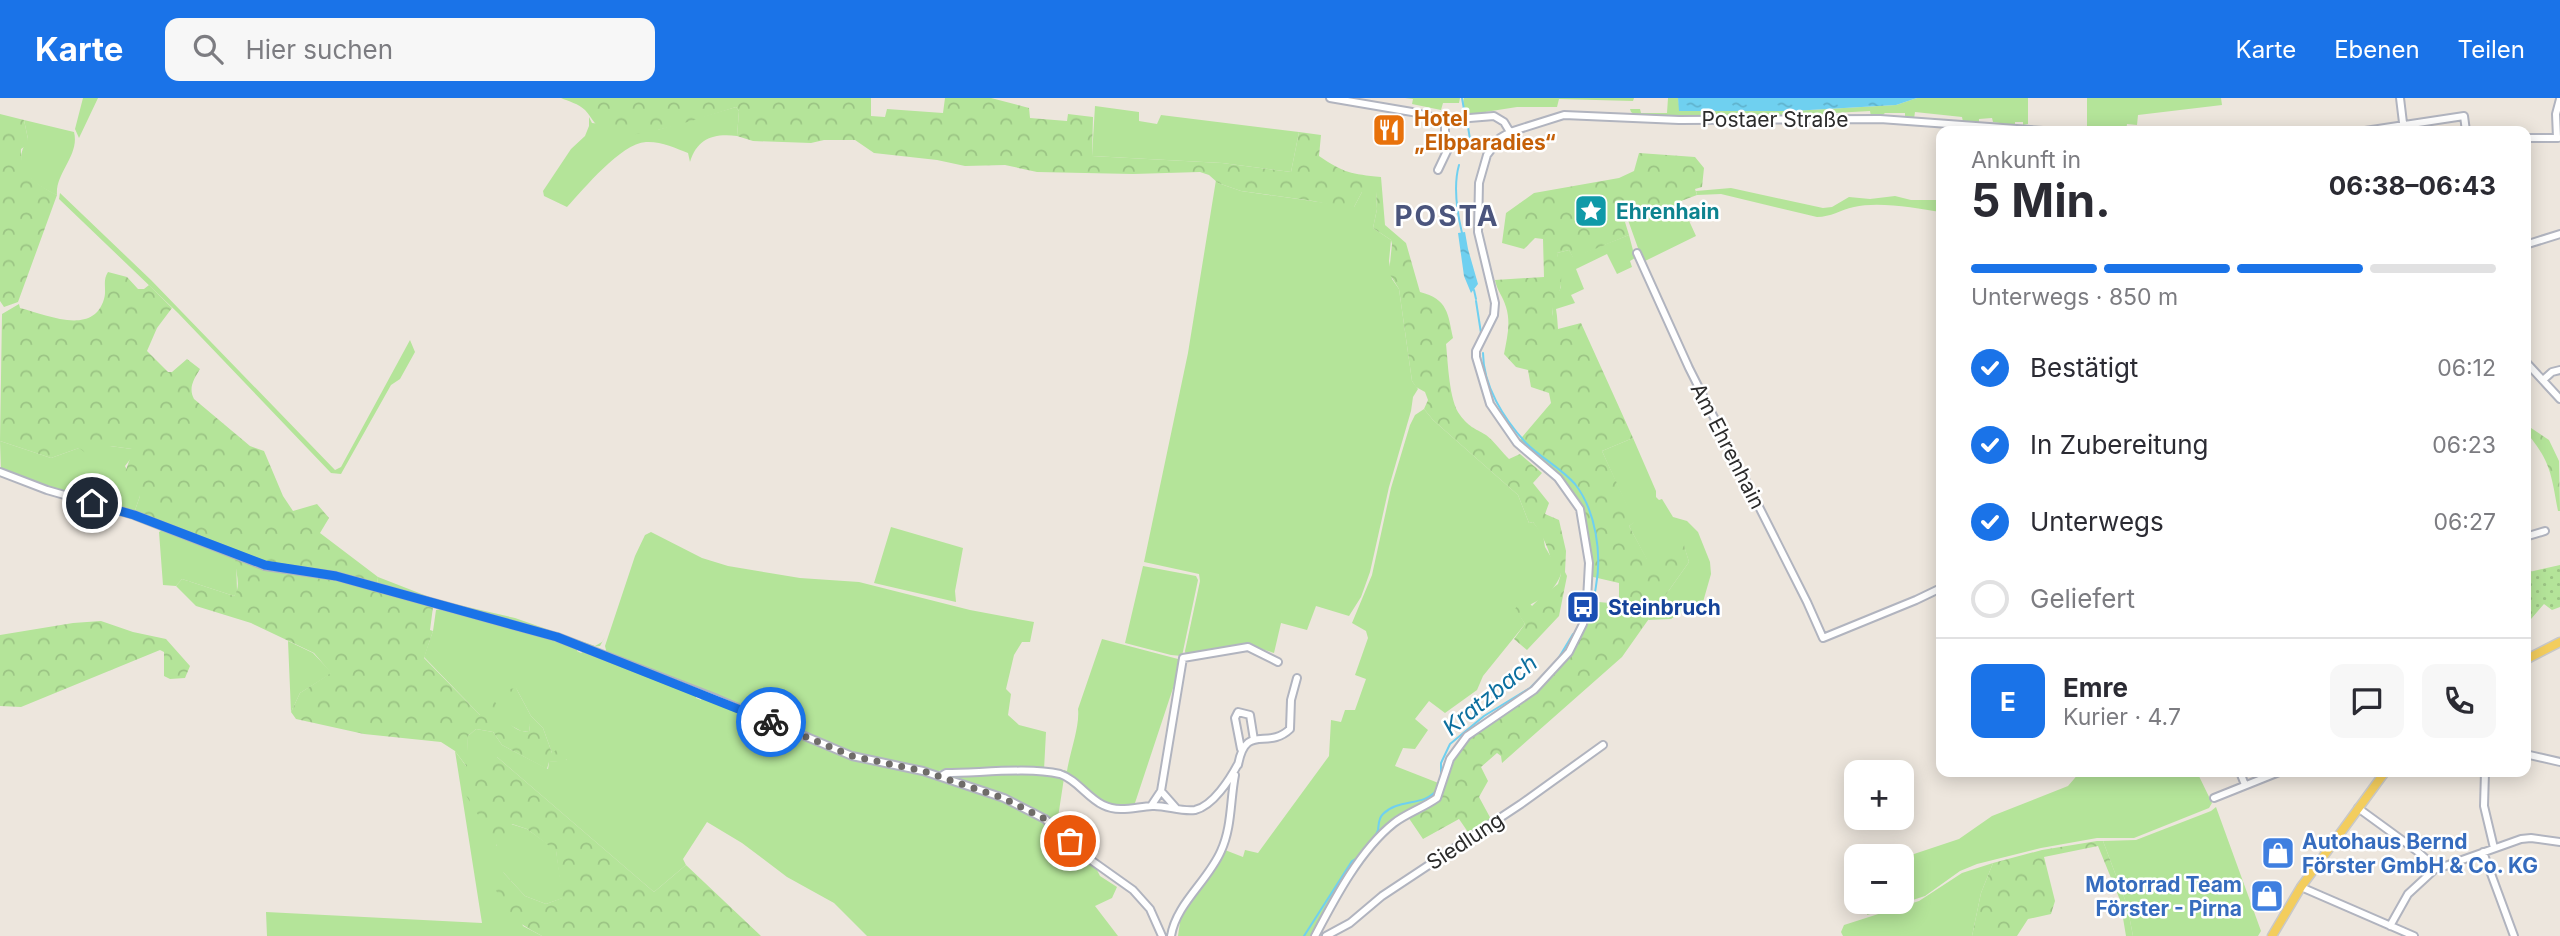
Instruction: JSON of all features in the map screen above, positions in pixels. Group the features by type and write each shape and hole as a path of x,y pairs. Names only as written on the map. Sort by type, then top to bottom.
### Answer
{"main road":[{"path":"2531,657 2560,642"},
{"path":"2272,936 2301,887 2381,777"}],"street":[{"path":"1330,98 1444,120 1494,116 1504,122 1510,132"},
{"path":"2399,98 2404,126"},
{"path":"2531,138 2558,138 2556,108 2560,99"},
{"name":"Postaer Straße","path":"1322,922 1341,888 1385,831 1404,816 1437,798 1451,759 1467,736 1534,690 1569,653 1583,624 1589,569 1580,509 1558,478 1517,443 1490,404 1476,351 1495,309 1494,291 1477,223 1479,183 1487,155 1500,138 1510,132 1564,115 1702,120 1880,119 1975,126"},
{"path":"2414,126 2464,116 2465,126"},
{"path":"1438,170 1448,146 1444,120"},
{"path":"2531,243 2560,234"},
{"name":"Am Ehrenhain","path":"1637,253 1689,368 1823,638 1936,590"},
{"path":"2531,367 2560,399"},
{"path":"2543,380 2552,372 2560,370"},
{"path":"0,472 47,490 134,515 265,565 336,576 557,637 718,699 852,756 941,776 1003,798 1045,819 1088,858 1133,890 1150,909 1161,932 1173,923 1210,872 1228,835 1241,749 1235,718 1238,712 1250,715 1254,740"},
{"path":"2531,535 2544,531"},
{"path":"1151,806 1161,791 1183,658 1248,647 1278,662"},
{"path":"1241,749 1254,740 1278,737 1290,729 1291,701 1297,678"},
{"name":"Siedlung","path":"1326,936 1350,923 1384,895 1521,804 1603,745"},
{"path":"2531,755 2560,762"},
{"path":"941,776 946,773 1044,772 1063,775 1098,803 1109,807 1133,809 1151,806 1192,810 1200,808 1226,786 1238,764"},
{"path":"2242,777 2245,785"},
{"path":"2214,798 2266,777"},
{"path":"2485,777 2484,806 2494,848"},
{"path":"1161,791 1176,808"},
{"path":"2358,808 2436,868"},
{"path":"2390,926 2408,894 2436,868 2526,838 2560,842"},
{"path":"2483,852 2514,936"},
{"path":"2301,887 2414,936"},
{"path":"1315,936 1322,922 1333,932"},
{"path":"1171,936 1173,923"}],"green space":[{"path":"83,98 98,98 79,138 75,129"},
{"path":"561,98 871,98 871,116 885,117 887,109 943,113 945,98 991,98 1029,108 1030,118 1067,121 1068,114 1093,117 1092,156 1222,163 1291,172 1299,132 1321,135 1319,156 1348,172 1381,177 1385,225 1406,243 1420,292 1441,303 1448,315 1453,338 1446,344 1456,409 1469,425 1489,437 1509,459 1520,454 1542,473 1533,483 1549,503 1545,514 1559,520 1566,551 1567,576 1559,616 1527,650 1514,639 1525,624 1515,609 1520,601 1526,599 1532,606 1543,595 1536,589 1539,586 1550,590 1558,584 1561,574 1552,568 1546,544 1533,522 1529,523 1518,495 1424,409 1428,400 1425,392 1412,381 1399,289 1389,273 1391,240 1373,228 1377,209 1376,192 1362,192 1354,207 1347,208 1241,191 1218,183 1209,175 1200,172 1037,172 1005,165 965,166 874,153 855,140 824,140 811,143 753,141 737,136 739,111 736,107 671,127 619,135 604,131 583,108"},
{"path":"1405,98 1460,98 1459,103 1443,103 1441,110 1412,104 1413,99"},
{"path":"1464,98 1634,98 1633,101 1559,99 1557,107 1517,107 1466,115"},
{"path":"1668,98 1678,98 1680,111 1792,111 1896,105 1917,98 2028,98 2028,124 1993,122 1992,118 1979,119 1979,123 1963,122 1962,117 1915,112 1914,119 1905,118 1905,113 1885,113 1880,117 1871,117 1870,111 1834,113 1830,116 1696,118 1634,114 1630,109 1640,109 1641,113 1667,113"},
{"path":"2087,98 2221,98 2222,105 2138,115 2137,125 2087,126"},
{"path":"1095,106 1139,112 1139,121 1157,124 1161,115 1299,132 1291,172 1222,163 1092,156"},
{"path":"736,107 739,111 737,136 707,139 697,148 690,162 688,153 662,144 646,142 625,150 614,158 567,207 544,196 543,191 571,149 585,136 589,117 592,123 657,130"},
{"path":"0,114 24,120 28,139 27,145 21,149 23,165 31,178 57,195 18,302 4,307 0,301"},
{"path":"24,120 74,132 74,148 57,187 57,195 32,180 22,166 23,149 28,139"},
{"path":"1639,153 1695,157 1704,168 1702,187 1695,189 1697,195 1625,222 1629,235 1573,258 1569,250 1557,253 1561,283 1553,307 1553,316 1557,316 1558,329 1581,323 1633,438 1602,451 1635,522 1629,526 1647,559 1684,545 1689,562 1622,657 1502,763 1501,756 1497,753 1481,767 1488,781 1479,797 1492,821 1470,835 1459,819 1423,839 1408,817 1439,799 1452,761 1469,737 1544,683 1559,668 1570,653 1589,601 1619,604 1619,583 1589,576 1583,518 1566,487 1517,443 1551,403 1549,393 1531,387 1528,370 1516,367 1504,354 1508,319 1505,303 1495,280 1544,277 1543,239 1535,238 1524,249 1502,243 1506,213 1534,193 1619,178 1634,171"},
{"path":"1216,180 1241,191 1354,207 1362,192 1376,192 1377,209 1373,228 1391,240 1389,261 1392,279 1399,289 1412,381 1418,389 1413,397 1389,487 1370,572 1361,597 1349,616 1316,606 1307,630 1281,623 1274,653 1255,647 1186,656 1199,574 1144,562 1188,353"},
{"path":"1731,188 1823,208 1832,207 1849,197 1870,199 1895,196 1911,200 1936,200 1936,211 1864,205 1817,217 1721,194 1697,195 1696,191"},
{"path":"60,193 151,280 335,470 341,467 410,340 415,352 400,379 391,385 341,474 331,473 178,313 59,199"},
{"path":"1680,201 1696,236 1643,262 1628,220"},
{"path":"1629,235 1635,258 1630,261 1632,267 1617,274 1607,254 1576,269 1584,289 1571,295 1575,303 1556,309 1557,316 1553,316 1552,306 1561,287 1557,253 1569,250 1573,257"},
{"path":"108,272 127,277 138,289 149,285 172,308 157,328 147,351 168,372 172,372 187,359 200,369 192,387 194,399 250,446 264,451 283,496 293,511 317,504 329,518 320,533 378,577 377,586 268,565 134,513 140,496 120,490 132,449 110,446 95,460 79,448 51,458 0,441 2,314 19,304 20,308 55,318 79,320 90,317 98,311 104,299"},
{"path":"1424,409 1518,495 1529,523 1533,522 1543,535 1545,547 1561,574 1558,581 1543,597 1516,609 1525,624 1483,676 1477,690 1445,713 1429,701 1415,719 1428,730 1415,749 1403,748 1395,766 1441,784 1435,797 1394,821 1333,897 1312,936 1178,936 1178,919 1225,850 1243,857 1245,850 1258,853 1329,756 1331,720 1341,722 1345,710 1355,710 1366,679 1355,675 1368,638 1366,631 1352,623 1372,575 1391,488 1410,425 1415,415"},
{"path":"2531,428 2549,440 2559,461 2560,511 2549,468 2531,439"},
{"path":"1633,438 1656,491 1656,497 1662,499 1673,517 1687,521 1698,532 1710,562 1711,574 1703,602 1690,606 1671,619 1648,620 1689,562 1684,546 1647,560 1629,526 1634,522 1602,451"},
{"path":"0,441 51,458 79,448 110,446 132,449 132,457 125,466 140,496 134,513 63,493 1,470"},
{"path":"891,527 963,548 955,591 956,602 874,583"},
{"path":"164,529 236,556 237,592 234,596 182,579 176,586 163,585 159,532"},
{"path":"651,532 702,558 728,566 800,578 859,582 970,610 1034,622 1030,642 1022,642 1014,655 1006,689 1011,694 1008,715 1019,725 1046,732 1044,770 965,771 952,768 934,772 853,754 607,654 605,646 635,556 645,535"},
{"path":"236,556 267,569 336,578 433,607 430,630 433,631 424,658 480,715 494,700 516,729 529,732 530,725 521,718 503,690 516,688 531,716 543,728 552,753 559,748 567,761 549,762 547,769 502,745 493,732 476,729 468,736 467,767 455,751 441,742 364,734 296,719 291,712 300,693 331,673 314,653 251,623 196,606 176,586 182,579 234,596 238,587"},
{"path":"2560,565 2560,607 2552,610 2544,604 2531,619 2531,572"},
{"path":"1143,566 1196,576 1198,580 1182,656 1125,643"},
{"path":"378,577 437,600 515,618 595,646 605,637 600,646 591,647 559,634 421,599 416,594 377,586"},
{"path":"442,609 508,624 577,647 577,651 581,653 585,650 696,694 696,698 701,700 703,696 865,763 922,774 1001,799 1044,822 1096,868 1100,876 1117,887 1112,898 1095,906 1118,936 867,936 834,903 787,877 742,843 707,822 683,859 686,865 654,892 497,757 496,846 511,824 527,829 556,850 563,898 546,904 525,896 503,872 523,926 542,936 267,936 266,912 482,923 455,751 466,766 468,736 476,729 493,732 502,745 548,769 549,762 567,760 552,753 543,728 531,716 516,688 530,725 529,732 481,716 424,657 433,631 436,610"},
{"path":"101,621 166,639 190,666 185,678 170,679 164,676 164,652 160,650 21,707 0,706 0,635"},
{"path":"1102,639 1178,659 1181,664 1133,809 1109,807 1063,775 1064,770 1067,771 1078,723 1078,709"},
{"path":"288,641 313,653 332,673 300,693 291,712"},
{"path":"497,757 654,892 686,865 761,936 542,936 525,926 507,910 494,885 503,872 525,896 546,904 562,898 556,851 527,829 512,824 497,846 461,787"},
{"path":"1044,774 1064,778 1057,824 1019,803 951,778 952,775"},
{"path":"2076,777 2199,777 2212,803 2209,808 2134,838 2097,838 1977,864 1960,871 1925,896 1914,900 1914,854 1959,839 1992,816 2068,786"},
{"path":"2216,807 2261,931 2258,936 2133,936 2127,905 2103,841 2136,840"},
{"path":"2103,841 2127,905 2133,936 2126,936 2120,900 2098,846 2044,857 2055,901 2051,914 2028,919 2017,936 1972,936 1981,893 1993,863 2042,850"},
{"path":"1993,863 1981,893 1972,936 1843,936 1841,932 1844,925 1878,914 1914,914 1914,903 1962,873"}],"water":[{"path":"1678,98 1917,98 1896,105 1792,111 1679,111"},
{"path":"1465,232 1478,284 1471,293 1464,276 1458,233"}],"waterway":[{"name":"Kratzbach","path":"1462,98 1465,115"},
{"name":"Kratzbach","path":"1466,150 1470,139 1467,121"},
{"name":"Kratzbach","path":"1459,165 1456,199 1462,233"},
{"name":"Kratzbach","path":"1474,290 1476,299"},
{"name":"Kratzbach","path":"1476,301 1481,333"},
{"name":"Kratzbach","path":"1483,353 1491,390 1510,423 1526,443 1575,484 1588,507 1596,533 1598,574 1587,617"},
{"name":"Kratzbach","path":"1558,659 1573,634"},
{"name":"Kratzbach","path":"1441,778 1441,763 1450,744 1484,716 1530,688 1555,663"},
{"name":"Kratzbach","path":"1362,853 1377,833 1383,814 1396,806 1425,799 1437,790"},
{"name":"Kratzbach","path":"1304,936 1352,861 1359,857"}],"way so far":[{"path":"771,722 867,761 923,771 1003,798 1045,819 1070,841"}],"place":[{"name":"Hotel „Elbparadies“","path":"1389,130"},
{"name":"Ehrenhain","path":"1591,211"},
{"name":"Steinbruch","path":"1583,607"},
{"name":"Autohaus Bernd Förster GmbH & Co. KG","path":"2278,853"},
{"name":"Motorrad Team Förster - Pirna","path":"2267,896"}],"district":[{"name":"POSTA","path":"1447,216"}],"route":[{"path":"92,503 134,515 265,565 336,576 557,637 771,722"}]}
